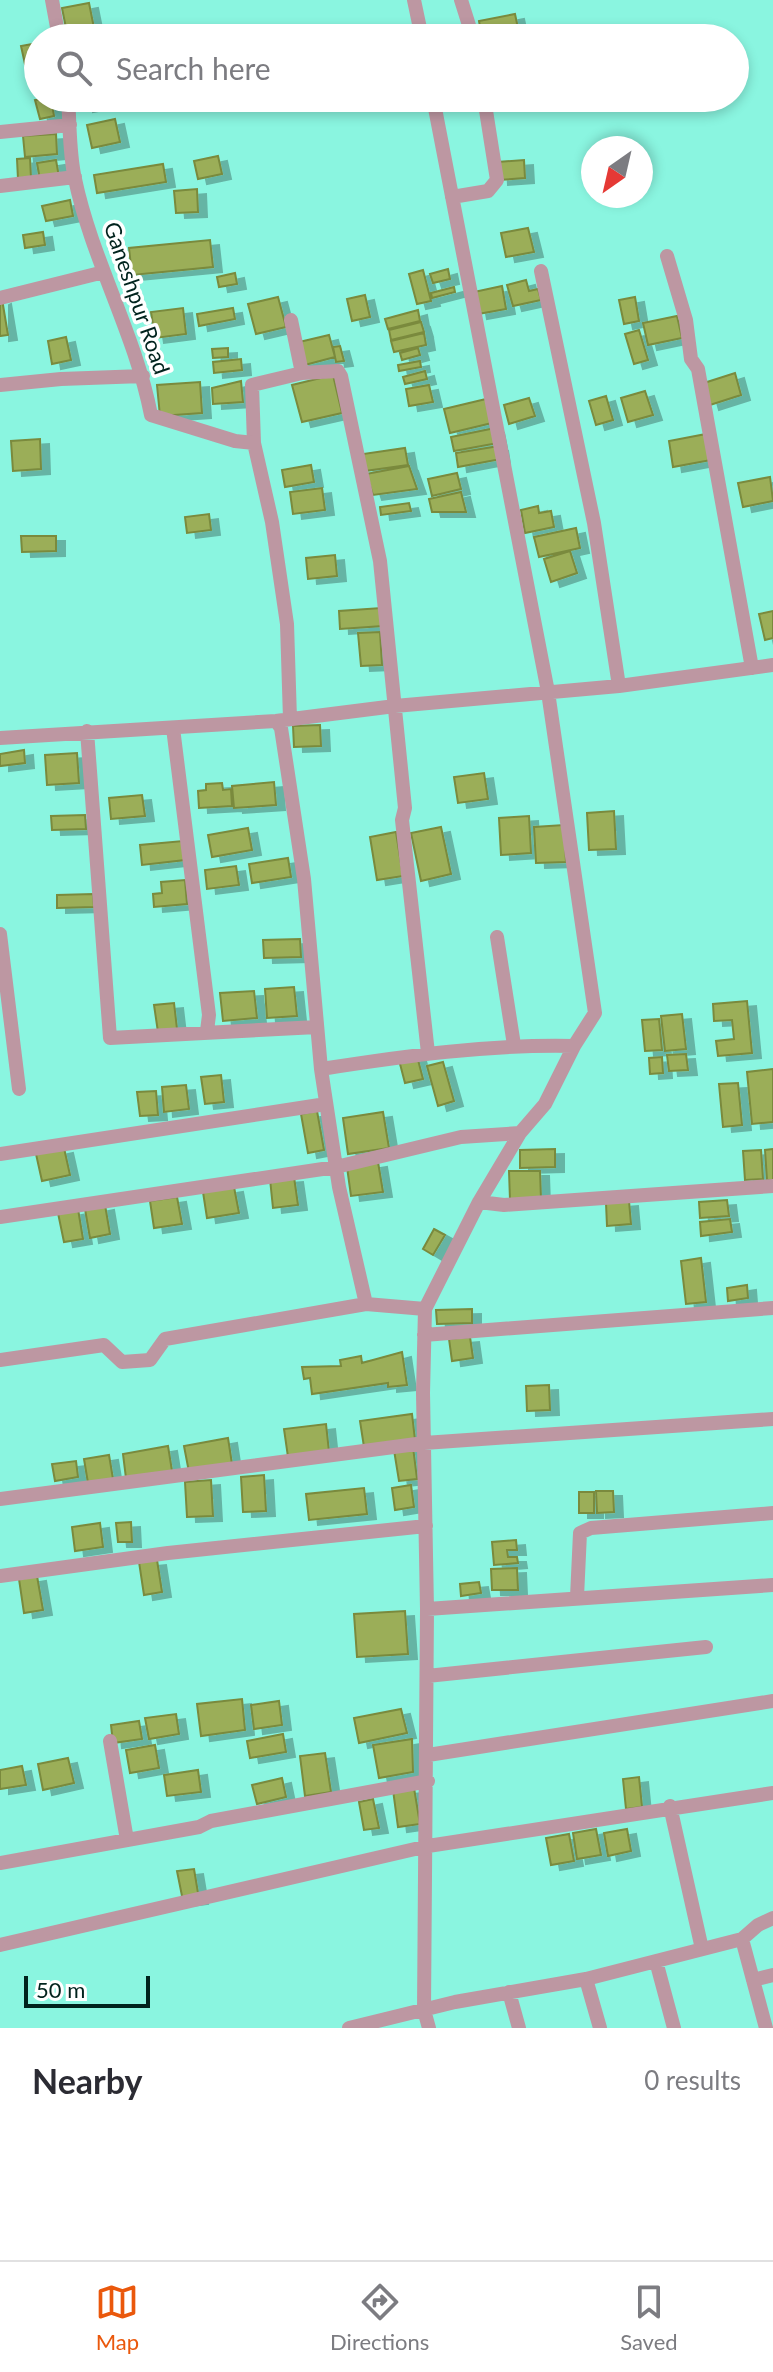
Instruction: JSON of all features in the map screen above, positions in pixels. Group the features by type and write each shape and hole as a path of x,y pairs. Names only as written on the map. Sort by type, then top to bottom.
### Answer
{"street":[{"path":"52,0 56,24"},
{"path":"414,0 419,24"},
{"path":"461,0 469,24"},
{"name":"Ganeshpur Road","path":"69,112 75,177 104,272 143,376 151,415 235,441 254,443"},
{"path":"429,2028 424,2010 428,1846 425,1309 479,1202 520,1133 545,1104 574,1046 595,1013 548,692 436,112"},
{"path":"452,197 488,191 497,180 486,112"},
{"path":"0,132 70,125"},
{"path":"0,186 75,177"},
{"path":"667,256 686,320 691,359 698,369 752,668"},
{"path":"541,271 594,523 619,686"},
{"path":"0,298 104,272"},
{"path":"291,320 292,340 302,373"},
{"path":"366,1304 336,1167 321,1069 304,879 281,728 287,624 272,522 254,443 252,385 302,373 338,371 341,376 380,561 405,808 402,820 428,1053"},
{"path":"0,385 143,376"},
{"path":"0,738 283,720 395,706 619,686 773,665"},
{"path":"173,728 209,1015 207,1031"},
{"path":"87,731 110,1038 317,1027"},
{"path":"0,934 19,1089"},
{"path":"497,937 514,1045"},
{"path":"321,1069 428,1053 514,1045 574,1046"},
{"path":"0,1154 326,1104"},
{"path":"0,1217 336,1167 461,1137 520,1133"},
{"path":"479,1202 504,1205 773,1186"},
{"path":"0,1360 104,1345 122,1362 150,1360 165,1339 366,1304 425,1309"},
{"path":"424,1335 773,1308"},
{"path":"0,1499 424,1443 773,1419"},
{"path":"577,1597 580,1533 591,1528 773,1513"},
{"path":"0,1576 168,1553 426,1526"},
{"path":"427,1609 773,1585"},
{"path":"427,1676 706,1647"},
{"path":"428,1755 773,1701"},
{"path":"110,1741 127,1840"},
{"path":"0,1863 199,1827 211,1821 307,1801 428,1781"},
{"path":"0,1945 428,1846 670,1806 773,1793"},
{"path":"670,1806 702,1949"},
{"path":"357,2027 509,1992 586,1979 742,1939 758,1925 773,1918"},
{"path":"742,1939 766,2028"},
{"path":"656,1961 674,2028"},
{"path":"753,1980 773,1975"},
{"path":"586,1979 600,2028"},
{"path":"509,1992 519,2028"}],"building":[{"path":"89,3 93,24 65,24 62,8"},
{"path":"515,14 517,24 480,24 479,21"},
{"path":"38,112 53,112 54,116 40,119"},
{"path":"115,119 120,142 92,148 87,125"},
{"path":"56,134 57,154 25,157 23,136"},
{"path":"218,156 222,174 198,179 194,161"},
{"path":"30,158 31,178 18,179 17,159"},
{"path":"56,160 59,177 40,180 37,163"},
{"path":"524,160 525,178 499,180 498,162"},
{"path":"163,164 166,182 97,193 94,175"},
{"path":"197,189 198,212 176,213 174,191"},
{"path":"70,200 73,216 46,221 42,206"},
{"path":"528,228 534,252 506,257 501,233"},
{"path":"43,232 45,245 25,248 23,235"},
{"path":"210,240 213,267 132,275 129,248"},
{"path":"448,269 450,279 433,283 430,274"},
{"path":"423,270 431,301 417,304 409,274"},
{"path":"235,273 237,284 219,287 217,277"},
{"path":"526,280 529,291 538,289 541,300 513,306 507,285"},
{"path":"502,286 506,309 478,314 474,292"},
{"path":"454,287 455,292 432,298 431,293"},
{"path":"365,295 370,317 352,321 347,299"},
{"path":"278,297 286,327 256,334 248,304"},
{"path":"635,297 639,321 624,324 619,300"},
{"path":"0,300 8,335 0,336"},
{"path":"183,308 186,334 155,338 151,312"},
{"path":"233,308 235,319 199,326 197,314"},
{"path":"418,310 420,321 388,329 385,319"},
{"path":"677,316 682,338 648,345 643,323"},
{"path":"421,322 424,332 391,340 389,330"},
{"path":"639,330 648,360 634,364 625,334"},
{"path":"424,333 426,345 394,352 391,341"},
{"path":"329,335 335,357 301,366 295,343"},
{"path":"66,337 71,360 52,364 48,341"},
{"path":"340,346 344,361 336,362 333,347"},
{"path":"228,348 228,357 213,358 212,349"},
{"path":"418,348 420,355 402,360 400,353"},
{"path":"241,359 242,370 214,373 213,362"},
{"path":"420,361 421,367 399,371 398,365"},
{"path":"425,371 427,379 405,384 403,377"},
{"path":"735,373 741,395 710,405 704,383"},
{"path":"333,375 342,413 302,422 292,385"},
{"path":"241,381 243,402 213,404 212,388"},
{"path":"200,382 202,413 160,416 157,385"},
{"path":"429,385 433,402 409,406 406,389"},
{"path":"645,391 653,415 628,422 621,398"},
{"path":"606,396 613,420 596,425 589,401"},
{"path":"529,398 535,416 509,424 504,405"},
{"path":"486,399 492,423 450,433 444,409"},
{"path":"495,428 498,443 454,451 451,437"},
{"path":"706,434 711,460 673,467 669,441"},
{"path":"40,439 41,469 13,471 11,441"},
{"path":"499,446 501,459 458,467 456,453"},
{"path":"405,448 408,465 365,471 363,454"},
{"path":"311,465 314,482 285,487 282,470"},
{"path":"409,466 417,489 373,495 366,474"},
{"path":"457,473 461,489 432,496 428,479"},
{"path":"770,477 773,501 743,507 738,483"},
{"path":"322,488 325,510 293,514 290,492"},
{"path":"461,492 466,512 432,512 429,499"},
{"path":"409,503 411,511 381,515 380,507"},
{"path":"538,506 539,513 551,511 554,527 525,533 521,510"},
{"path":"209,514 211,530 187,533 185,517"},
{"path":"576,528 580,548 539,557 534,537"},
{"path":"21,536 56,536 56,551 22,552"},
{"path":"570,551 577,573 551,582 544,559"},
{"path":"335,555 337,576 308,579 306,558"},
{"path":"381,608 383,626 340,629 339,611"},
{"path":"773,611 773,638 765,640 759,614"},
{"path":"380,632 382,665 361,666 358,633"},
{"path":"320,725 321,746 294,747 293,726"},
{"path":"24,750 25,763 0,766 0,754"},
{"path":"77,753 79,783 47,785 45,755"},
{"path":"484,773 488,799 458,803 454,777"},
{"path":"274,782 276,805 234,808 232,786"},
{"path":"222,783 223,790 231,789 232,806 199,808 198,791 206,790 206,784"},
{"path":"142,795 145,816 111,819 109,798"},
{"path":"614,811 616,849 589,850 587,813"},
{"path":"85,815 86,829 52,830 51,816"},
{"path":"529,816 531,853 501,855 499,818"},
{"path":"564,825 566,862 536,863 534,827"},
{"path":"441,827 451,874 421,881 411,833"},
{"path":"248,828 252,850 212,857 208,835"},
{"path":"396,832 403,876 377,880 370,837"},
{"path":"183,841 185,860 142,865 140,845"},
{"path":"288,858 291,877 252,883 249,864"},
{"path":"236,866 239,885 207,889 205,870"},
{"path":"185,880 187,904 154,907 153,894 162,893 161,882"},
{"path":"93,894 94,907 57,908 57,895"},
{"path":"300,939 301,957 264,958 263,940"},
{"path":"294,987 297,1016 267,1018 265,989"},
{"path":"254,991 257,1018 223,1021 220,993"},
{"path":"747,1001 752,1053 718,1056 716,1041 734,1039 732,1020 714,1021 713,1004"},
{"path":"174,1003 177,1029 158,1032 154,1005"},
{"path":"682,1014 686,1049 665,1051 661,1016"},
{"path":"659,1019 662,1050 645,1051 642,1020"},
{"path":"686,1054 688,1070 669,1071 667,1055"},
{"path":"417,1056 423,1079 405,1083 399,1060"},
{"path":"662,1057 663,1073 650,1074 649,1058"},
{"path":"443,1062 454,1101 438,1106 427,1066"},
{"path":"773,1069 773,1122 752,1124 747,1072"},
{"path":"221,1075 224,1102 205,1104 201,1077"},
{"path":"738,1083 742,1125 723,1127 719,1084"},
{"path":"186,1085 189,1109 164,1112 162,1087"},
{"path":"156,1091 158,1115 140,1116 137,1092"},
{"path":"317,1111 324,1150 308,1153 301,1114"},
{"path":"383,1112 389,1148 348,1154 343,1118"},
{"path":"64,1148 70,1175 42,1181 36,1154"},
{"path":"555,1149 555,1167 520,1168 520,1150"},
{"path":"773,1149 773,1180 767,1180 765,1150"},
{"path":"761,1150 763,1179 745,1180 743,1151"},
{"path":"378,1162 383,1192 351,1196 347,1167"},
{"path":"509,1171 540,1171 541,1199 510,1200"},
{"path":"294,1177 298,1205 273,1208 270,1179"},
{"path":"234,1187 239,1213 207,1218 203,1192"},
{"path":"177,1197 182,1224 154,1228 150,1201"},
{"path":"727,1200 729,1216 700,1218 699,1202"},
{"path":"629,1201 631,1224 607,1226 606,1203"},
{"path":"105,1205 110,1234 90,1238 85,1209"},
{"path":"78,1209 83,1239 64,1242 58,1213"},
{"path":"730,1219 732,1232 701,1236 700,1222"},
{"path":"434,1229 445,1235 433,1255 423,1249"},
{"path":"701,1258 706,1302 686,1304 681,1261"},
{"path":"747,1285 748,1298 728,1301 727,1288"},
{"path":"472,1309 472,1323 437,1324 436,1310"},
{"path":"470,1337 473,1358 452,1361 449,1339"},
{"path":"402,1352 407,1385 388,1387 388,1383 312,1394 310,1378 304,1379 302,1367 341,1366 340,1360 361,1356 362,1363"},
{"path":"549,1385 550,1410 527,1411 526,1386"},
{"path":"412,1414 415,1440 364,1447 360,1421"},
{"path":"326,1424 329,1452 288,1457 284,1429"},
{"path":"228,1438 232,1464 189,1472 184,1446"},
{"path":"168,1446 172,1471 126,1478 123,1454"},
{"path":"413,1447 417,1479 399,1481 394,1450"},
{"path":"109,1455 113,1479 88,1483 84,1459"},
{"path":"76,1461 78,1477 55,1481 52,1464"},
{"path":"264,1475 266,1511 243,1512 241,1477"},
{"path":"211,1480 213,1516 187,1517 185,1482"},
{"path":"411,1485 414,1507 395,1510 392,1488"},
{"path":"364,1488 367,1514 309,1520 306,1494"},
{"path":"596,1491 613,1491 614,1512 597,1513"},
{"path":"579,1492 594,1492 594,1513 579,1513"},
{"path":"131,1522 132,1542 118,1542 116,1523"},
{"path":"100,1523 103,1547 75,1551 72,1527"},
{"path":"516,1540 517,1550 507,1550 508,1557 517,1557 518,1563 494,1565 492,1542"},
{"path":"157,1560 162,1592 144,1595 139,1562"},
{"path":"517,1568 518,1590 492,1590 491,1569"},
{"path":"37,1576 43,1610 24,1613 19,1579"},
{"path":"479,1582 481,1593 461,1596 460,1584"},
{"path":"405,1611 408,1654 357,1657 354,1614"},
{"path":"242,1699 245,1730 201,1736 197,1704"},
{"path":"279,1701 282,1725 254,1729 251,1705"},
{"path":"401,1709 407,1733 359,1743 354,1718"},
{"path":"176,1714 179,1734 149,1739 145,1718"},
{"path":"139,1721 142,1739 113,1743 111,1725"},
{"path":"283,1734 286,1752 250,1758 247,1741"},
{"path":"412,1739 413,1772 379,1778 373,1745"},
{"path":"155,1745 159,1768 130,1773 126,1750"},
{"path":"325,1753 331,1792 305,1796 300,1756"},
{"path":"68,1758 74,1783 43,1790 38,1764"},
{"path":"22,1766 26,1785 0,1789 0,1770"},
{"path":"198,1770 201,1792 167,1796 164,1775"},
{"path":"639,1777 642,1807 626,1809 623,1779"},
{"path":"282,1778 286,1797 257,1804 252,1785"},
{"path":"414,1788 420,1824 398,1827 393,1790"},
{"path":"373,1799 379,1828 364,1830 359,1802"},
{"path":"596,1829 601,1855 577,1859 573,1833"},
{"path":"627,1829 631,1851 608,1856 604,1833"},
{"path":"569,1834 574,1861 551,1865 546,1838"},
{"path":"194,1869 199,1899 183,1901 177,1871"}]}
